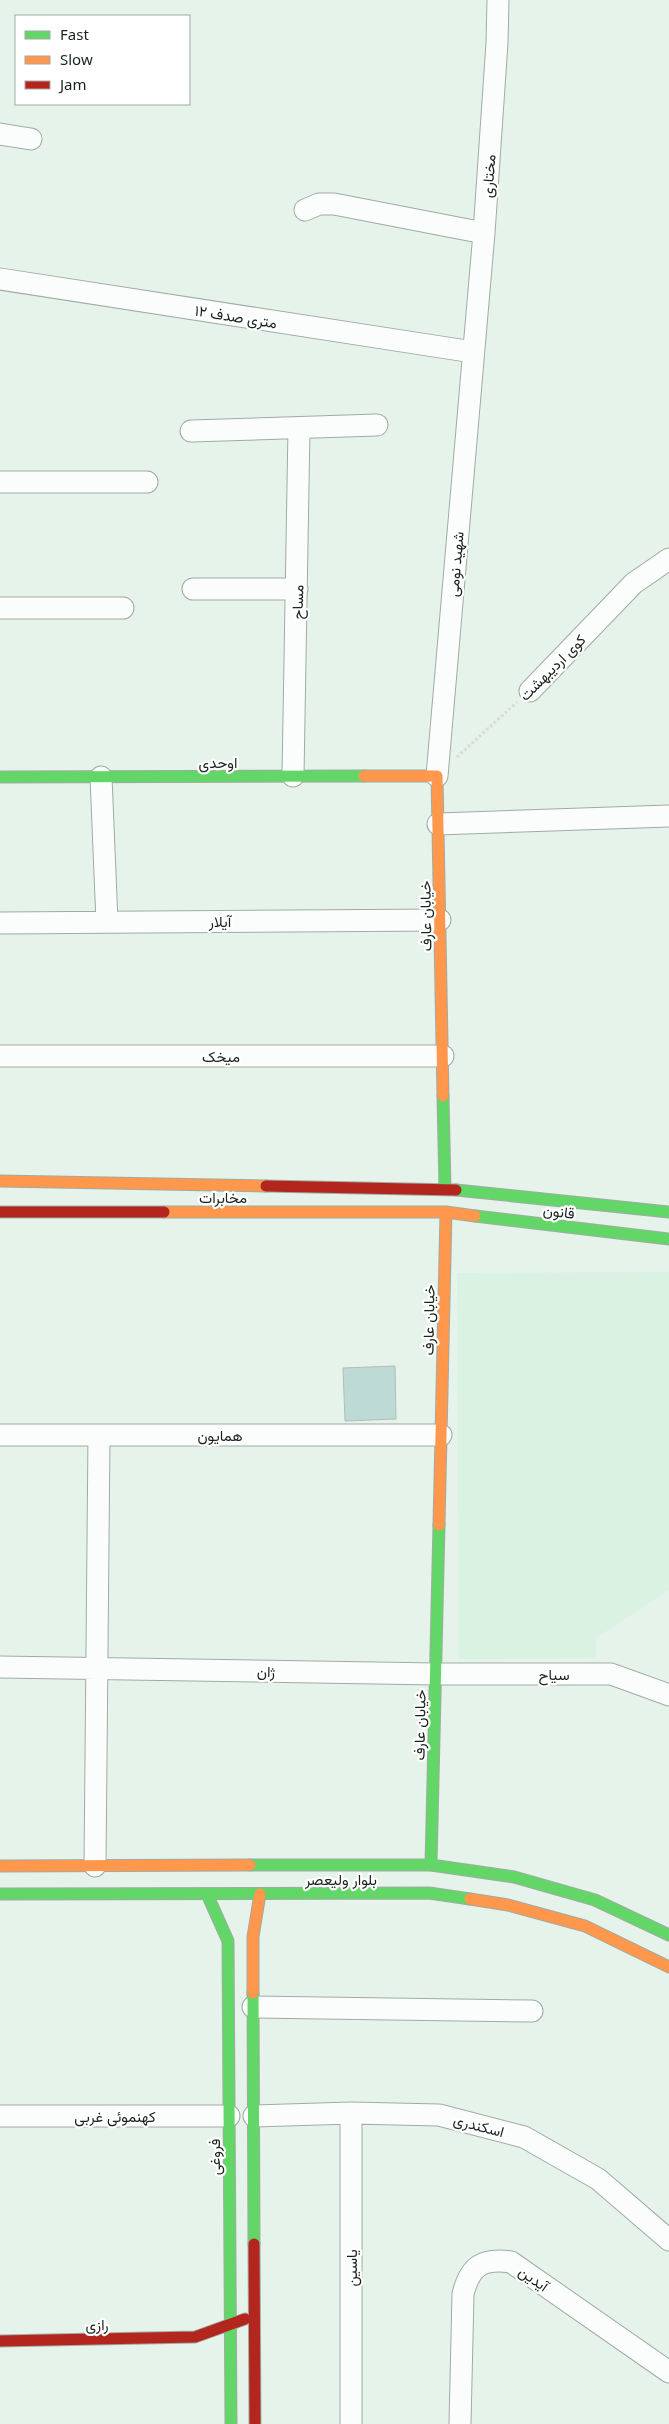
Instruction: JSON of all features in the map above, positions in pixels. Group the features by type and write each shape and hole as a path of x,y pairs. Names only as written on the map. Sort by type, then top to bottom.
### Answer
{"main road":[{"name":"اوحدی","path":"0,776 437,776"},
{"name":"خیابان عارف","path":"431,1865 446,1212 437,776"},
{"name":"مخابرات","path":"0,1181 445,1189"},
{"name":"قانون","path":"445,1189 669,1212"},
{"name":"مخابرات","path":"0,1212 446,1212"},
{"name":"قانون","path":"446,1212 669,1239"},
{"name":"بلوار ولیعصر","path":"0,1894 39,1880 94,1866 431,1865 514,1878 595,1900 669,1935"},
{"name":"بلوار ولیعصر","path":"0,1866 39,1880 207,1894 429,1893 508,1905 585,1926 669,1967"},
{"name":"فروغى","path":"207,1894 228,1940 230,2323 221,2348 231,2424"},
{"path":"255,2424 253,1937 260,1894"},
{"name":"رازی","path":"0,2341 195,2337 230,2323 254,2317"},
{"name":"رازی","path":"195,2337 221,2348 255,2355"}],"street":[{"name":"مختاری","path":"473,352 484,233 497,43 498,0"},
{"path":"0,134 31,139"},
{"path":"305,210 319,204 334,204 484,233"},
{"name":"۱۲ متری صدف","path":"0,279 473,352"},
{"name":"شهید نومی","path":"437,776 473,352"},
{"path":"191,431 377,425"},
{"name":"مساح","path":"293,776 299,428"},
{"path":"0,482 146,482"},
{"name":"کوی اردیبهشت","path":"530,691 634,583 669,559"},
{"path":"193,589 297,589"},
{"path":"0,608 123,608"},
{"path":"101,777 107,922"},
{"path":"438,824 669,816"},
{"name":"آیلار","path":"0,923 440,920"},
{"name":"میخک","path":"0,1056 442,1056"},
{"name":"همایون","path":"0,1435 441,1435"},
{"path":"94,1866 99,1435"},
{"name":"ژان","path":"0,1667 436,1674"},
{"name":"سیاح","path":"436,1674 611,1674 669,1695"},
{"path":"253,2007 532,2010"},
{"name":"اسکندری","path":"254,2116 351,2113 439,2114 524,2137 598,2179 669,2240"},
{"name":"یاسین","path":"351,2113 351,2424"},
{"name":"کهنموئی غربی","path":"0,2116 229,2116"},
{"name":"آیدین","path":"460,2424 463,2294 467,2278 478,2265 494,2260 511,2262 669,2372"}],"path":[{"name":"کوی اردیبهشت","path":"437,776 530,691"}],"shaded area":[{"path":"669,1272 669,1590 596,1638 596,1658 459,1659 457,1273"}],"building":[{"path":"395,1366 396,1419 345,1421 343,1368"}],"traffic: fast":[{"path":"0,777 364,776"},
{"path":"443,1096 445,1189"},
{"path":"456,1190 669,1212"},
{"path":"475,1216 669,1239"},
{"path":"431,1865 439,1525"},
{"path":"250,1865 431,1865 514,1877 595,1900 669,1935"},
{"path":"0,1894 429,1893 470,1899"},
{"path":"207,1894 228,1941 231,2424"},
{"path":"253,1993 254,2244"}],"traffic: slow":[{"path":"364,776 437,776 443,1096"},
{"path":"0,1181 266,1186"},
{"path":"164,1212 446,1212 475,1216"},
{"path":"439,1525 446,1212"},
{"path":"0,1866 250,1865"},
{"path":"253,1993 253,1937 260,1894"},
{"path":"470,1899 508,1905 585,1926 669,1967"}],"traffic: jam":[{"path":"266,1186 456,1190"},
{"path":"0,1212 164,1212"},
{"path":"254,2244 255,2424"},
{"path":"0,2341 195,2337 245,2319"}]}
